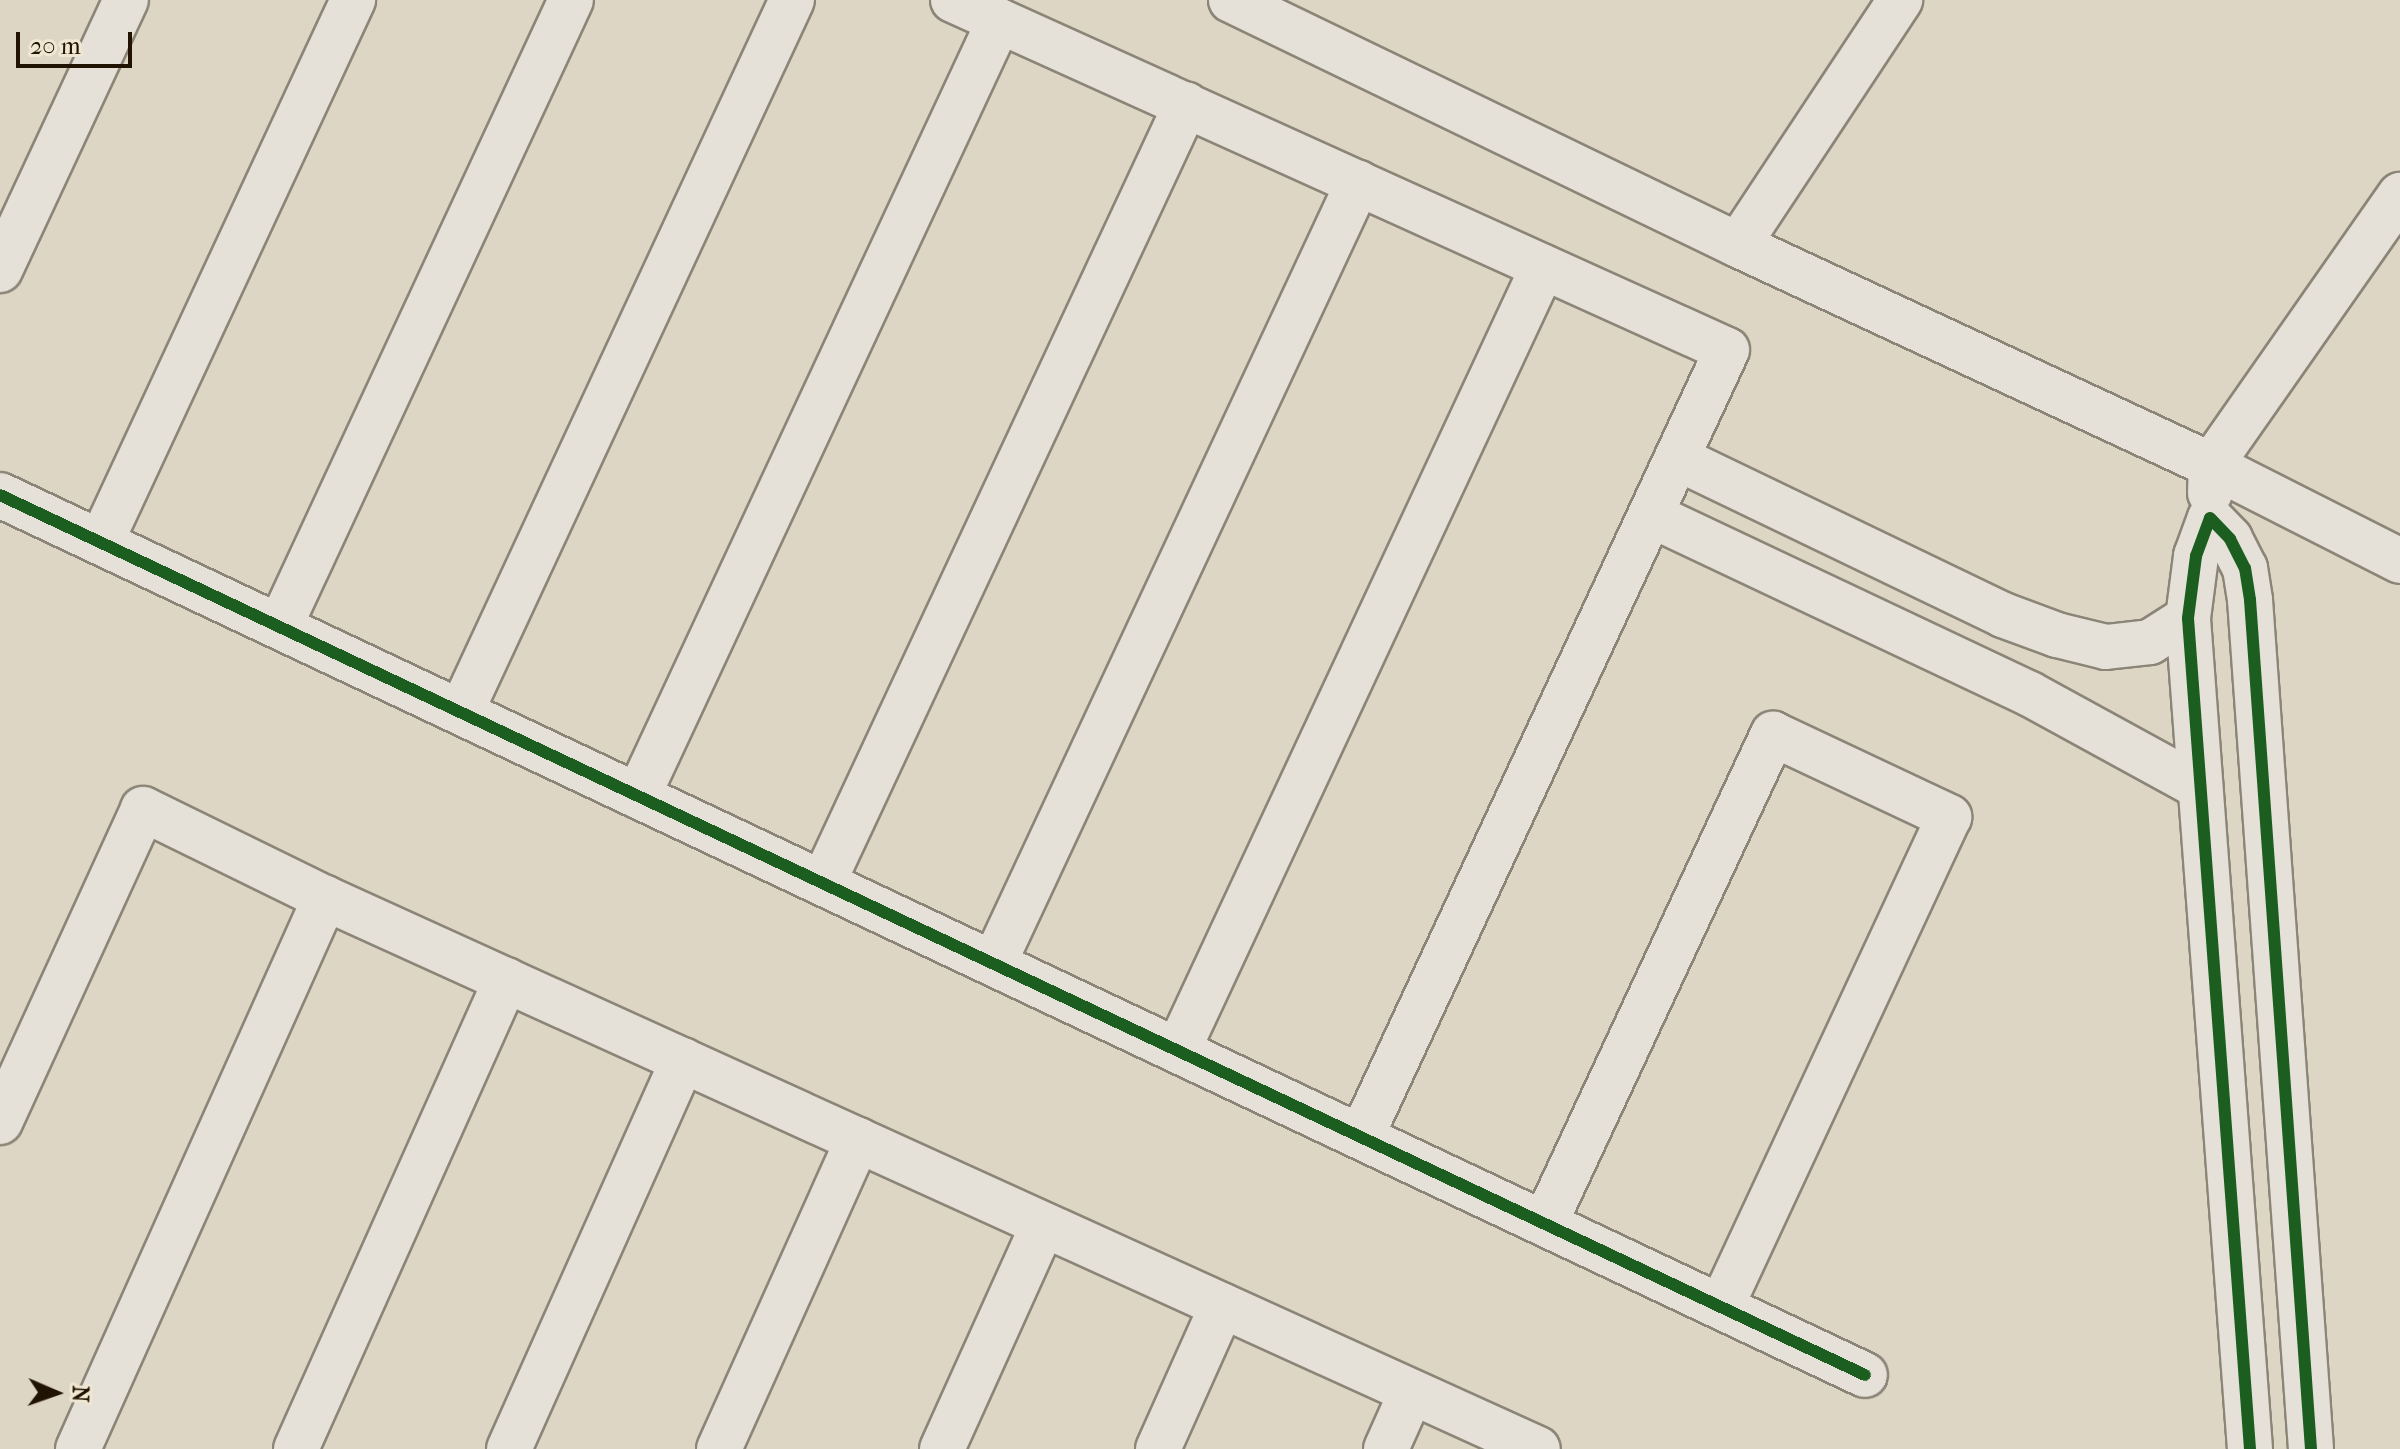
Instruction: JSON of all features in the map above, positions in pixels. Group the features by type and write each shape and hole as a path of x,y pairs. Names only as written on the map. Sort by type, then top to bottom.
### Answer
{"street":[{"path":"0,270 126,0"},
{"path":"101,542 353,0"},
{"path":"280,626 571,0"},
{"path":"461,712 792,0"},
{"path":"953,0 1727,350 1361,1137"},
{"path":"1231,0 1738,245 2211,465 2400,561"},
{"path":"1738,245 1900,0"},
{"path":"638,796 999,21"},
{"path":"823,883 1186,105"},
{"path":"994,963 1358,183"},
{"path":"2250,1449 2188,618 2196,556 2210,518 2211,465 2400,195"},
{"path":"1178,1050 1543,267"},
{"path":"1677,458 2003,615 2057,635 2106,647 2150,642 2188,618"},
{"path":"0,495 1865,1375"},
{"path":"1651,515 2030,694 2200,787"},
{"path":"2210,518 2230,539 2245,568 2250,600 2311,1449"},
{"path":"1832,601 1859,543"},
{"path":"1977,669 2003,615"},
{"path":"2030,694 2057,635"},
{"path":"1545,1223 1773,734 1949,817 1721,1307"},
{"path":"0,1122 143,809 325,898 1538,1449"},
{"path":"78,1449 325,898"},
{"path":"296,1449 506,980"},
{"path":"509,1449 683,1060"},
{"path":"719,1449 858,1140"},
{"path":"942,1449 1043,1225"},
{"path":"1158,1449 1222,1306"},
{"path":"1386,1449 1411,1393"}],"cycle path":[{"path":"0,495 1865,1375"},
{"path":"2250,1449 2188,618 2196,556 2210,518 2230,539 2245,568 2250,600 2311,1449"}]}
